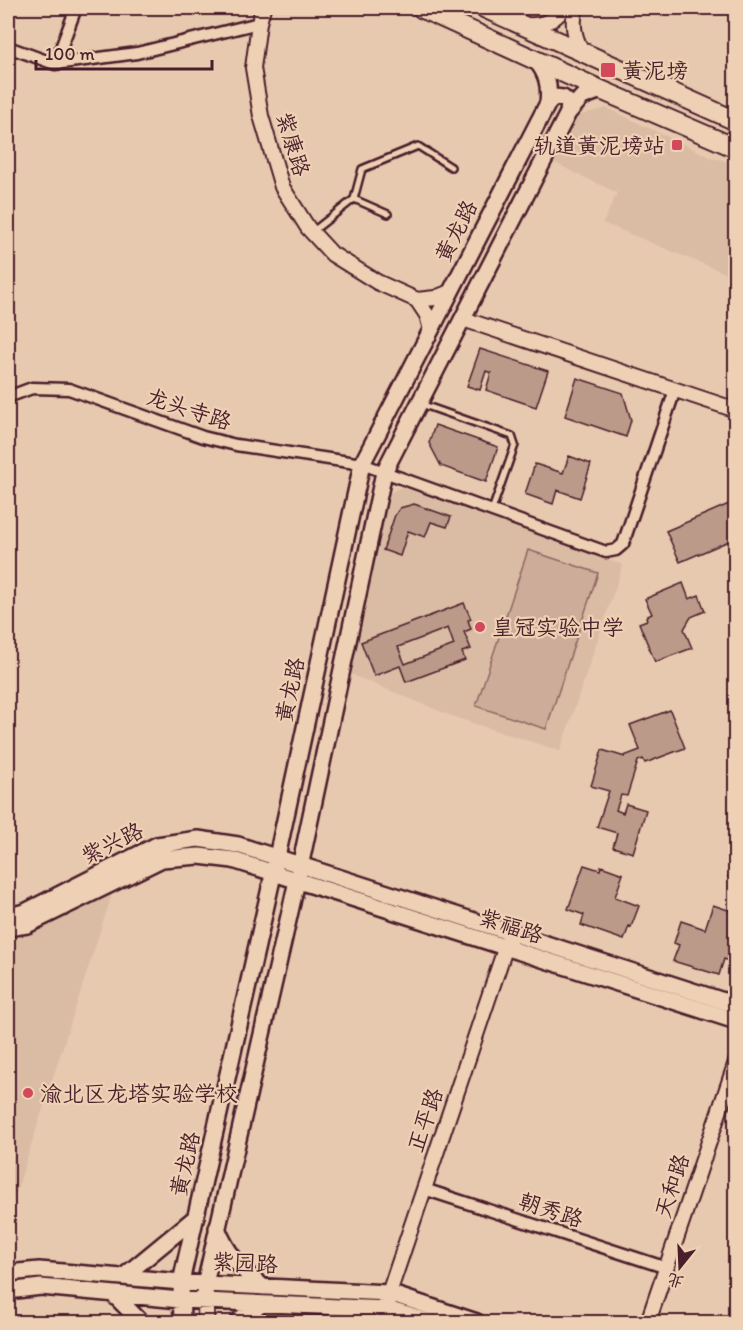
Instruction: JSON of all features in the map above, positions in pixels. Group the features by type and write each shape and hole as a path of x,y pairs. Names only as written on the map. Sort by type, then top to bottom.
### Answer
{"highway":[{"path":"422,8 735,148"},
{"path":"484,8 582,50 735,121"}],"main road":[{"path":"536,60 546,73 550,88 548,103"},
{"path":"568,113 582,97 601,90"},
{"path":"548,103 554,97 563,98 569,103 568,113"},
{"name":"黄龙路","path":"182,1323 181,1282 277,857 362,465 548,103"},
{"name":"黄龙路","path":"206,1323 205,1284 301,865 384,472 568,113"},
{"name":"紫兴路","path":"8,916 25,912 157,845 198,839 238,845 277,857"},
{"name":"紫兴路","path":"8,928 27,925 162,859 199,856 233,860 273,873"},
{"name":"紫福路","path":"277,857 735,1022"},
{"name":"紫福路","path":"273,873 735,1005"},
{"path":"291,908 305,895 324,889"},
{"path":"123,1277 196,1217"},
{"path":"217,1228 225,1247 235,1262 263,1287"},
{"name":"紫园路","path":"8,1273 39,1270 263,1287 477,1323"},
{"name":"紫园路","path":"8,1291 41,1287 205,1302 388,1308 429,1323"},
{"path":"112,1294 141,1323"},
{"path":"238,1323 262,1304"}],"street":[{"path":"55,64 76,8"},
{"name":"紫康路","path":"263,8 253,68 261,116 282,187 312,232 332,254 377,282 417,300"},
{"path":"522,25 548,22 564,8"},
{"path":"576,8 573,27 582,50"},
{"path":"8,47 55,64 137,53 259,23"},
{"path":"431,330 427,315 417,300 435,298 450,292"},
{"path":"463,319 735,410"},
{"name":"龙头寺路","path":"8,397 32,388 69,389 203,437 236,445 362,465 606,552 616,550 623,544 675,390"},
{"name":"正平路","path":"388,1308 424,1189 508,940"},
{"name":"天和路","path":"648,1323 735,1062"},
{"name":"朝秀路","path":"424,1189 667,1268"}],"lane":[{"path":"312,232 354,199 362,169 418,146 451,166"},
{"path":"354,199 388,214"},
{"path":"419,404 512,436 515,445 492,510"}],"shaded area":[{"path":"607,108 712,158 735,163 735,277 603,223 617,193 553,162 576,116"},
{"name":"皇冠实验中学","path":"401,487 623,565 560,751 454,717 348,673 386,495"},
{"path":"528,550 598,573 546,729 476,706"},
{"name":"渝北区龙塔实验学校","path":"112,894 8,1218 8,939 31,932"}],"building":[{"path":"480,349 548,371 536,407 486,390 491,373 486,371 480,390 467,386"},
{"path":"577,378 623,393 631,420 626,437 565,416"},
{"path":"435,425 498,447 486,482 441,466 429,443"},
{"path":"569,456 591,464 580,498 557,490 553,504 525,494 535,464 563,473"},
{"path":"736,501 736,538 680,562 666,531"},
{"path":"414,504 451,517 447,527 431,522 425,537 408,531 400,556 383,550 395,515 400,508"},
{"path":"683,583 689,599 699,595 705,611 691,617 684,629 692,648 655,662 639,623 647,620 646,617 652,614 645,599"},
{"path":"464,603 471,619 468,620 471,629 464,632 471,649 462,652 465,660 406,682 400,666 374,676 361,642","holes":["448,628 454,645 405,664 398,647"]},
{"path":"670,710 685,748 645,763 643,759 638,761 627,796 621,795 616,810 623,813 626,804 646,810 633,853 613,847 617,833 597,827 609,791 591,786 602,750 625,757 640,750 630,725"},
{"path":"736,852 736,880 728,877"},
{"path":"584,865 600,870 601,866 623,874 615,897 639,906 624,940 581,925 584,915 568,909"},
{"path":"713,905 734,912 733,915 736,915 736,959 734,963 724,959 719,975 673,961 679,945 674,943 681,921 705,929"}],"place":[{"name":"黄泥塝","path":"608,70"},
{"name":"轨道黄泥塝站","path":"677,145"},
{"name":"皇冠实验中学","path":"480,627"},
{"name":"渝北区龙塔实验学校","path":"28,1093"}]}
